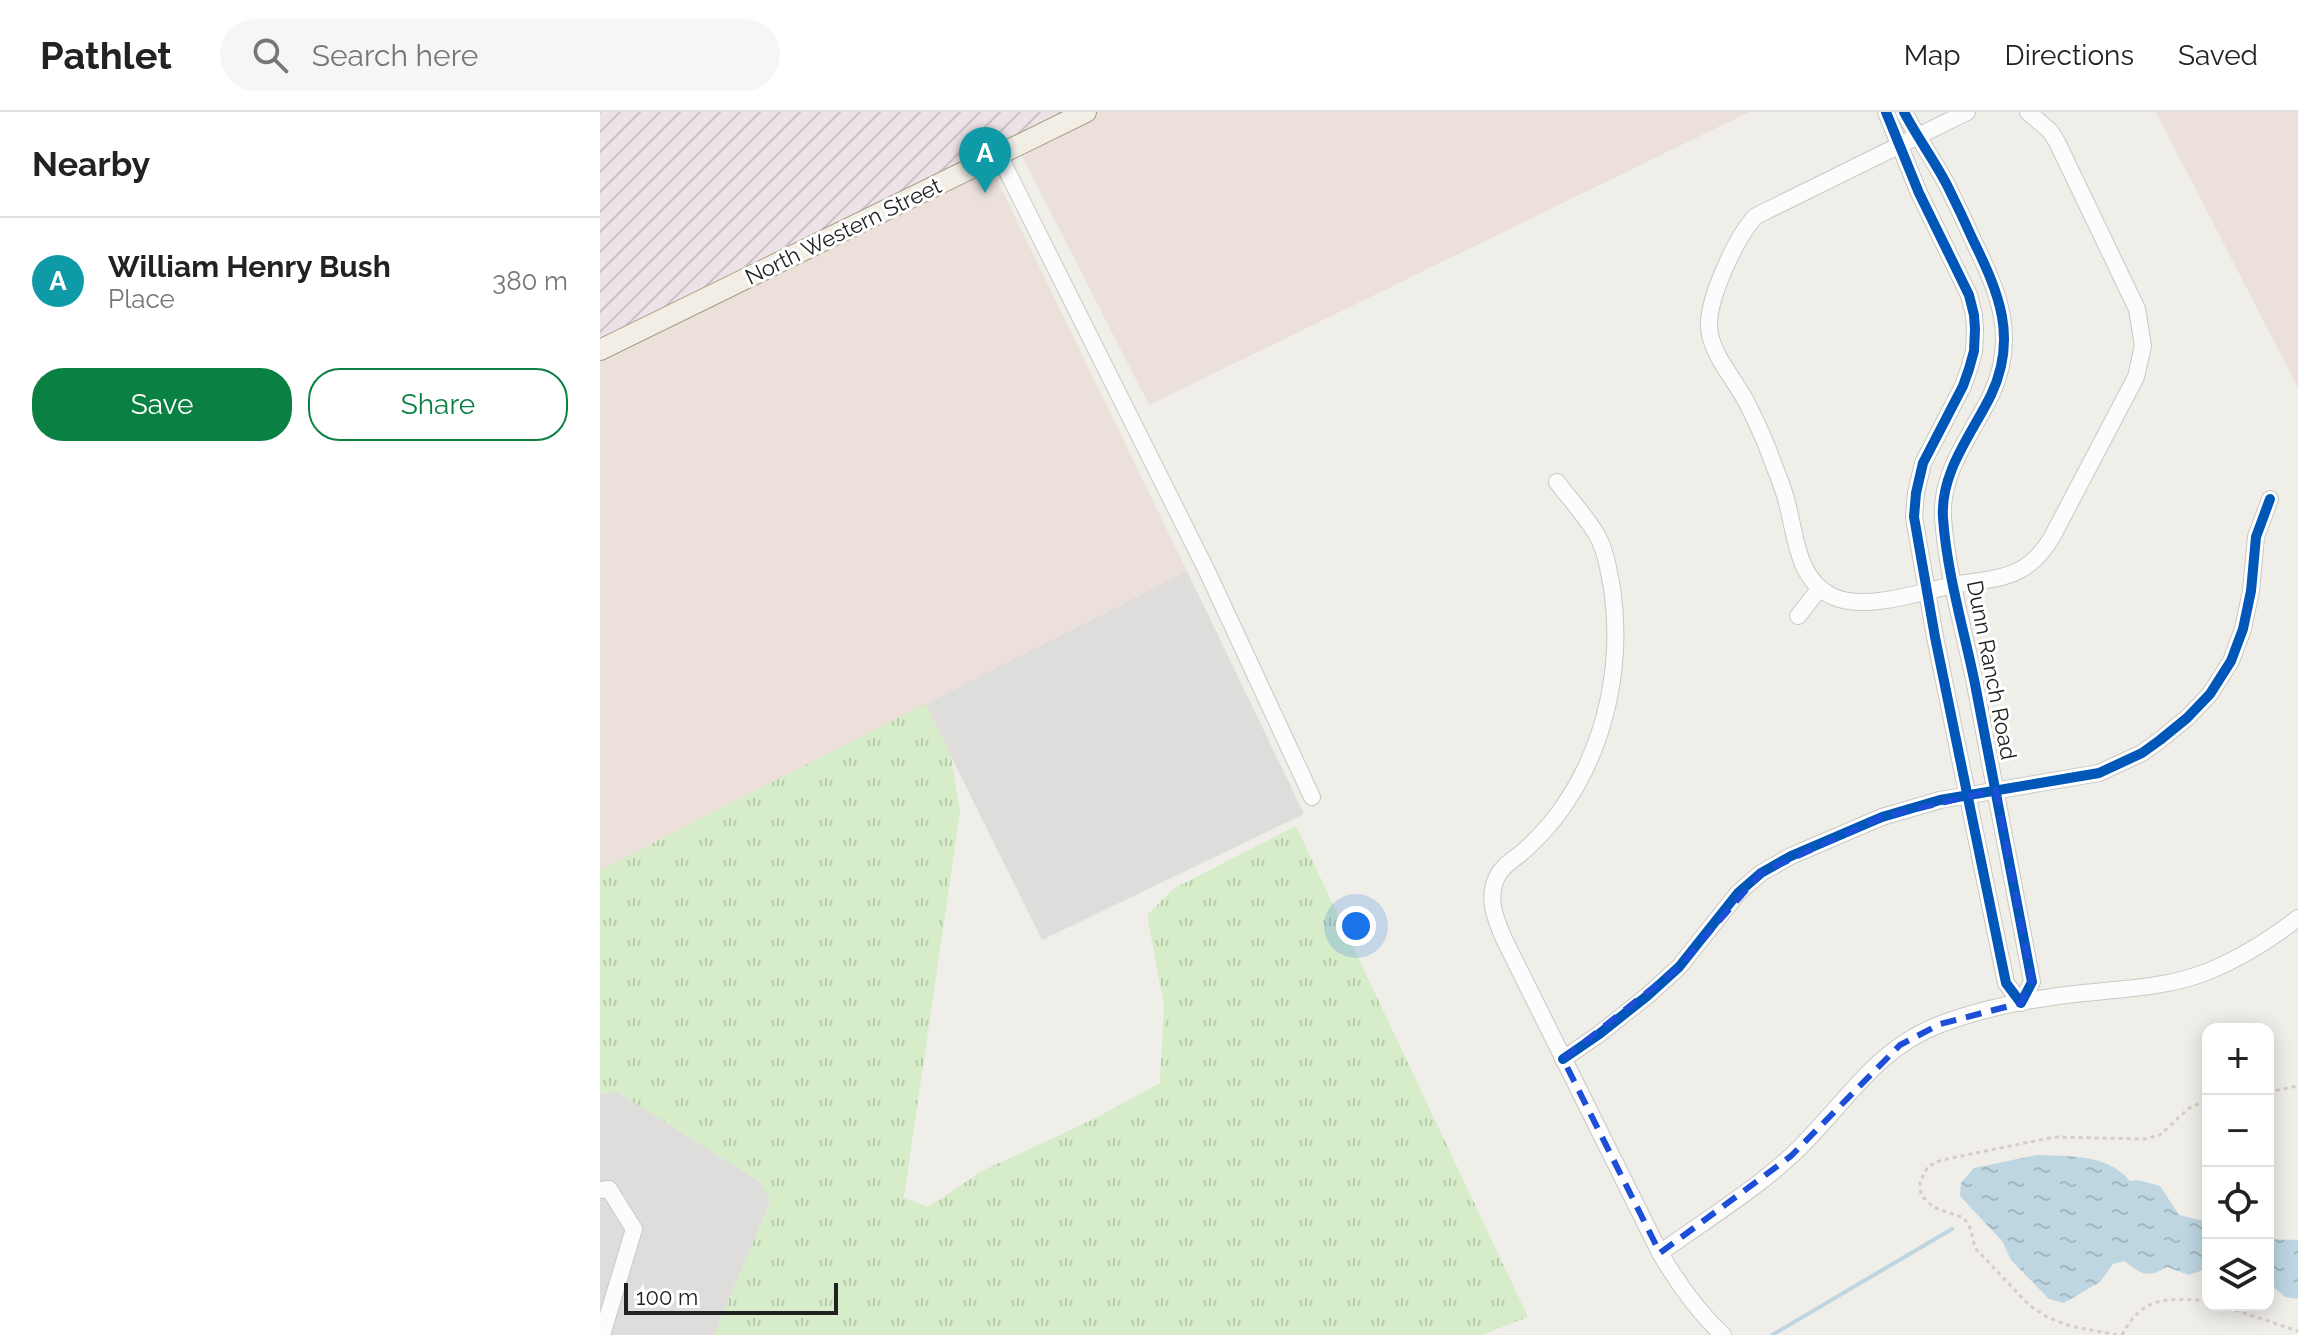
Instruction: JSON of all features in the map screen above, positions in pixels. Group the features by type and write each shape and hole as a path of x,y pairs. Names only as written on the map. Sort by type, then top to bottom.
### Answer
{"main road":[{"name":"North Western Street","path":"600,350 999,155 1052,120 1086,112"}],"street":[{"name":"Dunn Ranch Road","path":"1886,112 1919,193 1969,295 1975,329 1974,351 1966,378 1923,463 1914,517 1941,588 1996,790 2032,982 2021,1003 2006,983 1968,796 1941,588 1947,481 1991,396 2003,356 2004,322 1988,269 1946,185 1904,112"},
{"path":"1967,112 1756,216 1740,238 1710,307 1712,343 1749,406 1779,479 1800,557 1808,574 1820,588 1833,597 1847,601 1861,602 2021,571 2043,553 2136,377 2143,346 2137,309 2057,142 2044,124 2028,112"},
{"path":"999,155 1206,569 1312,797"},
{"path":"1557,482 1593,529 1606,555 1616,634 1615,661 1606,712 1586,766 1563,806 1531,844 1498,875 1492,907 1504,939 1660,1253 1691,1299 1723,1335"},
{"path":"1563,1059 1624,1016 1679,967 1738,893 1761,873 1808,848 1882,817 1940,800 2085,776 2123,764 2160,740 2210,694 2231,661 2243,629 2251,591 2256,537 2270,499"},
{"path":"1798,616 1820,588"},
{"path":"1660,1253 1791,1156 1822,1126 1874,1066 1900,1045 1940,1024 1989,1008 2148,986 2208,972 2238,957 2298,918"},
{"path":"600,1190 609,1189 634,1229 602,1335"}],"path":[{"path":"2274,1091 2298,1086"},
{"path":"2202,1103 2189,1108 2160,1135 2144,1139 2054,1137 1942,1160 1928,1166 1920,1182 1921,1195 1933,1207 1964,1218 1971,1230 1975,1248 2029,1305 2047,1317 2070,1326 2120,1335 2130,1319 2143,1307 2159,1300 2202,1301"},
{"path":"2238,1311 2298,1331"}],"highlighted area":[{"path":"1996,790 2032,982 2021,1003 1940,1024 1900,1045 1791,1156 1660,1253 1563,1059 1679,967 1761,873 1882,817"}],"shaded area":[{"path":"600,112 1086,112 600,350"},
{"path":"1086,112 1749,112 1149,405 1017,146"},
{"path":"2156,112 2298,112 2298,388"},
{"path":"988,161 1187,571 600,870 600,350"},
{"path":"1187,571 1304,814 1042,940 925,704"},
{"path":"617,1092 759,1181 771,1200 714,1335 600,1335 600,1094"}],"green space":[{"path":"925,704 951,756 960,812 904,1197 928,1207 984,1170 1092,1120 1160,1083 1164,1005 1147,915 1173,889 1296,826 1528,1317 1481,1335 714,1335 771,1200 759,1181 617,1092 600,1094 600,870"}],"water":[{"path":"2037,1155 2087,1158 2110,1165 2130,1181 2160,1186 2179,1215 2202,1221 2202,1270 2189,1275 2167,1267 2149,1274 2124,1261 2113,1264 2100,1282 2064,1303 2049,1299 2011,1260 2002,1241 1960,1196 1961,1183 1974,1168"},
{"path":"2274,1239 2298,1240 2298,1299 2285,1297 2274,1287"}],"waterway":[{"path":"1772,1335 1952,1229"}],"cycle path":[{"path":"1886,112 1919,193 1969,295 1974,315 1974,351 1969,369 1923,463 1914,517 1935,637 2006,983 2021,1003 2032,982 1975,684 1952,581 1943,518 1943,501 1952,469 1999,374 2004,335 2002,316 1991,279 1957,206 1904,112"},
{"path":"1563,1059 1647,996 1679,967 1738,893 1761,873 1791,856 1882,817 1940,800 2099,773 2142,753 2160,740 2210,694 2231,661 2243,629 2251,591 2256,537 2270,499"}],"place":[{"name":"William Henry Bush","path":"985,193"}]}
